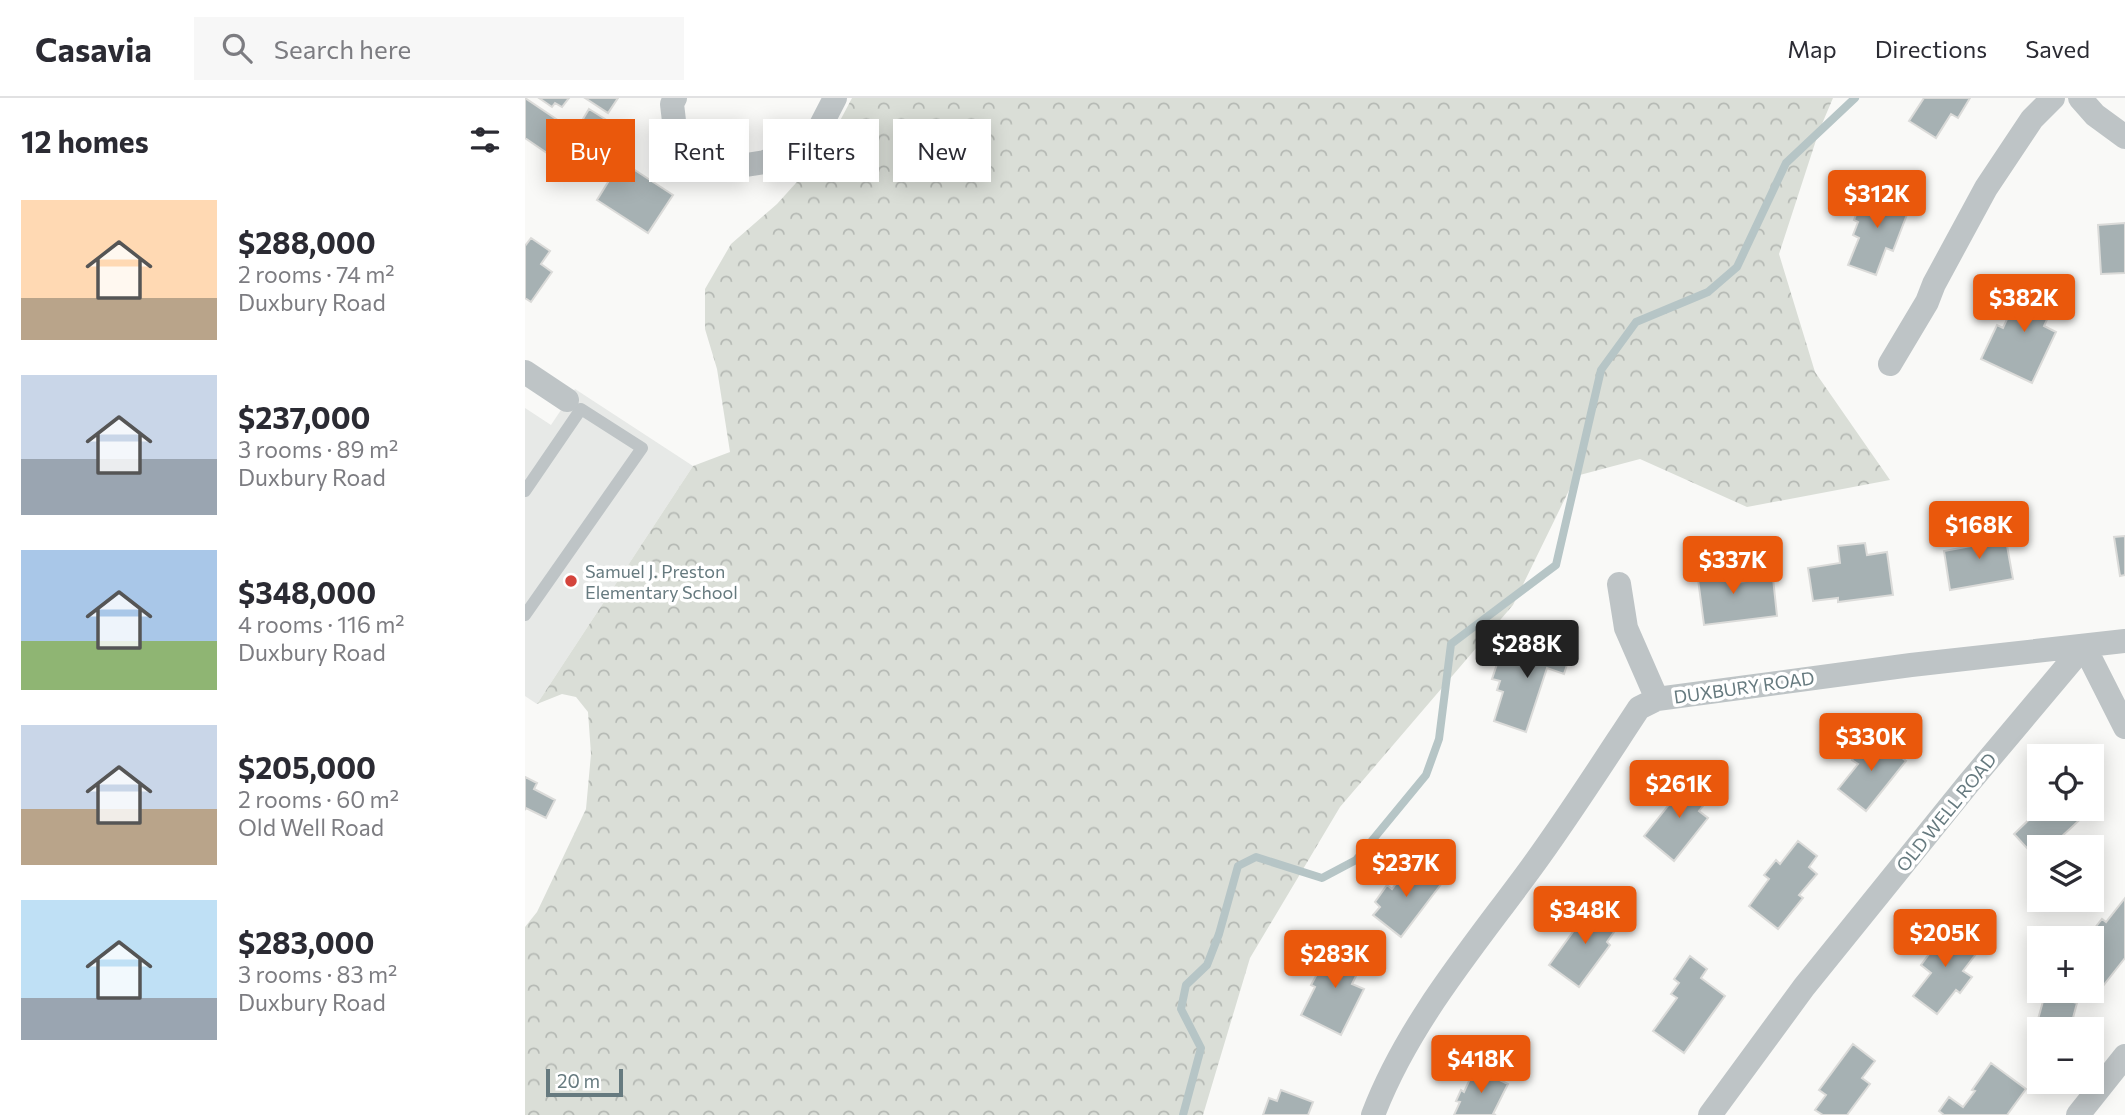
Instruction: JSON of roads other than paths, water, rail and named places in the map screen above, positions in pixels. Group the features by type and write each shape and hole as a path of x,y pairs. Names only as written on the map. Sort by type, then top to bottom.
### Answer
{"street":[{"path":"675,98 673,104 676,138 684,150 701,162 746,165 765,162 793,149 818,131 835,98"},
{"path":"1890,364 1927,302 1986,188 2032,119 2053,98"},
{"path":"2080,98 2095,115 2125,138"},
{"path":"525,372 574,405"},
{"path":"1619,584 1626,628 1657,699"},
{"name":"DUXBURY ROAD","path":"1373,1115 1400,1058 1436,997 1549,843 1639,708 1657,699 1911,665 2125,641"},
{"path":"2084,646 2125,727"},
{"name":"OLD WELL ROAD","path":"1710,1115 1804,987 2084,646"},
{"path":"2078,1115 2125,1056"}],"lane":[{"path":"525,491 574,405 642,449 525,615"}],"waterway":[{"path":"1183,1115 1201,1048 1181,1009 1186,985 1207,965 1219,934 1238,866 1256,857 1322,878 1356,860 1426,775 1439,739 1451,644 1556,565 1601,370 1636,322 1708,292 1737,267 1786,163 1855,98"}],"place":[{"name":"Samuel J. Preston Elementary School","path":"571,581"}]}
